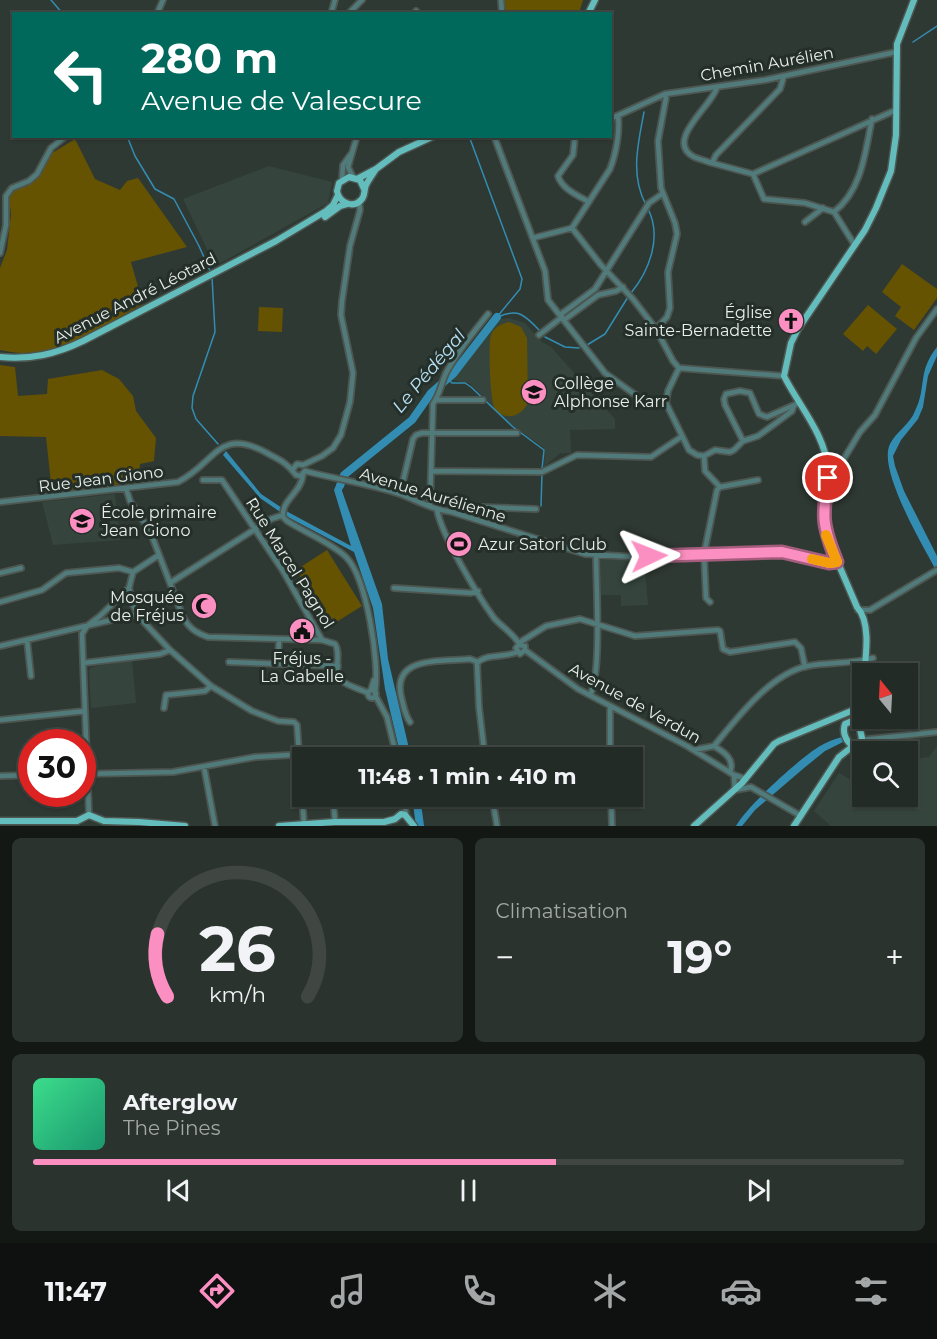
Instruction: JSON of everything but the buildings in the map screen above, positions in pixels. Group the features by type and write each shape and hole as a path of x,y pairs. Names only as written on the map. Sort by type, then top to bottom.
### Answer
{"main road":[{"path":"867,632 824,526 823,514 828,478 817,432 796,405 784,376 791,343 798,329 865,230 891,171 895,149 896,52 900,34 914,0"},
{"path":"376,169 359,201 350,204 342,201 338,195 338,187 342,180 355,178 376,169 399,152 430,138"},
{"path":"355,178 362,183 364,189"},
{"name":"Avenue André Léotard","path":"276,241 326,212 338,195"},
{"name":"Avenue André Léotard","path":"0,357 31,358 64,350 325,217 340,206 350,204"},
{"path":"858,609 867,632 865,663"},
{"path":"694,826 746,779 779,741 852,710"},
{"path":"852,715 843,726 844,734 852,745"},
{"path":"860,729 861,740"},
{"path":"794,826 839,757 852,747"},
{"path":"279,826 368,824 397,820 409,823"},
{"path":"0,822 67,821 166,826"},
{"path":"89,822 139,822 185,826"},
{"path":"333,824 348,826"}],"street":[{"path":"350,12 362,0"},
{"name":"Chemin Aurélien","path":"612,118 665,94 784,76 896,52"},
{"path":"712,163 780,89 784,76"},
{"path":"717,87 714,95 687,132 684,141 688,152 712,163 753,174 896,110"},
{"path":"656,329 667,317 670,308 668,272 677,229 662,194 658,141 665,94"},
{"path":"533,238 572,228 613,161 618,116"},
{"path":"834,212 844,203 857,184 872,119"},
{"path":"0,253 6,225 6,196 12,188 29,181 37,174 52,146 63,138"},
{"path":"355,178 348,167 356,138"},
{"path":"495,138 545,271 548,300 605,373 648,404 666,403"},
{"path":"575,138 573,155 558,176 566,188 589,202"},
{"path":"342,180 344,165 353,152"},
{"path":"753,174 764,199 805,203 834,212 854,244"},
{"path":"562,318 594,289 641,214 649,203 662,194"},
{"path":"296,475 330,452 338,442 350,402 352,373 341,315 350,246 360,210 359,201"},
{"path":"350,204 355,211 356,219"},
{"path":"805,222 823,208"},
{"path":"572,228 633,299 656,329 673,361 680,368 784,376"},
{"path":"539,335 598,295 623,287"},
{"path":"594,289 598,295"},
{"path":"828,478 836,472 861,432 875,415 916,338 937,309"},
{"path":"430,505 433,404 444,378 469,338 488,314"},
{"path":"680,368 668,391 666,403 681,437 689,450 697,455 704,456 720,449 730,452 734,450 743,441 758,436 787,415 796,405"},
{"path":"743,441 726,405 724,399 726,394 740,391 750,393 756,409 762,416 767,417 796,405"},
{"path":"436,400 483,400"},
{"path":"400,494 413,439 416,435 422,433 517,433"},
{"path":"431,471 542,472 577,455 618,457 656,455 681,437"},
{"name":"Rue Jean Giono","path":"0,502 178,482 197,470 224,445 237,442 257,448 293,469"},
{"path":"704,456 705,471 720,487"},
{"path":"170,583 280,514 296,487 296,475 293,469 297,464 303,470"},
{"path":"288,500 298,490 303,470"},
{"name":"Avenue Aurélienne","path":"303,470 400,494 430,505 437,510 469,517 548,544 596,555 653,556 782,552 829,563 837,562"},
{"name":"Rue Marcel Pagnol","path":"202,480 222,480 292,586 322,640 337,646 338,673 342,682 372,693"},
{"path":"710,602 706,598 704,554 717,490 720,487 758,480"},
{"path":"126,488 130,501 150,531 183,617 195,632 208,638 322,640"},
{"path":"469,517 473,508 478,507 536,509"},
{"path":"437,510 441,524 492,615 520,645 525,646 522,654 517,652 485,658 478,662"},
{"path":"441,524 452,512"},
{"path":"280,514 286,521 341,553 352,564 369,610 376,677 372,693 385,718 392,747"},
{"path":"159,555 133,572 129,588 137,614 170,650 212,686 252,711 278,721 294,722 297,725 299,747"},
{"path":"590,695 594,686 597,623 596,555"},
{"path":"0,573 21,568"},
{"path":"0,602 36,592 66,573 119,568 133,572"},
{"path":"864,620 870,610 937,571"},
{"path":"85,729 82,633 129,588"},
{"path":"394,588 478,591"},
{"path":"858,609 870,610"},
{"path":"0,646 137,614"},
{"path":"517,652 516,648 522,641 546,626 584,619 635,636 718,630 723,649 730,652 795,642 801,648 806,667"},
{"path":"27,640 32,676"},
{"path":"278,663 279,640"},
{"path":"83,663 160,654 170,650"},
{"name":"Avenue de Verdun","path":"525,650 578,689 694,750 732,774 746,779"},
{"path":"694,750 714,746 738,717 783,676 806,667 873,658"},
{"path":"410,722 400,694 399,683 402,675 408,669 418,664 470,659 478,662"},
{"path":"229,662 338,666"},
{"path":"478,662 478,707 483,747"},
{"path":"164,708 165,695 206,691 212,686"},
{"path":"610,707 610,747"},
{"path":"0,720 85,711"},
{"path":"834,717 849,721"},
{"path":"861,740 937,732"},
{"path":"714,746 729,759 735,790 751,787 801,816"},
{"path":"96,774 173,772 255,757 292,754"},
{"path":"204,767 215,826"},
{"path":"0,776 18,776"},
{"path":"88,807 89,822"},
{"path":"303,807 304,824"},
{"path":"333,807 333,824"},
{"path":"405,807 409,823"},
{"path":"494,807 497,826"},
{"path":"611,807 612,826"}],"shaded area":[{"path":"504,0 583,0 579,12 506,11"},
{"path":"75,139 95,179 120,190 127,181 138,178 187,247 131,262 143,304 100,328 70,343 39,352 20,353 0,350 0,268 7,250 11,214 9,198 15,190 35,181 49,155"},
{"path":"269,166 332,182 328,203 215,266 183,199"},
{"path":"902,264 937,289 937,298 914,330 895,316 901,307 882,292"},
{"path":"868,305 897,329 876,354 867,346 863,351 843,334"},
{"path":"259,307 283,308 282,332 258,331"},
{"name":"Collège Alphonse Karr","path":"509,318 525,323 542,342 551,347 615,419 615,429 570,430 571,453 560,453 544,467 545,450 543,447 514,427 469,383 452,380 500,319"},
{"path":"509,322 521,327 527,338 528,402 522,411 513,416 504,415 495,409 491,385 491,335 494,330"},
{"path":"0,365 15,367 18,396 47,394 48,379 102,370 119,379 133,396 136,411 156,438 154,461 140,464 138,482 52,492 46,437 0,436"},
{"name":"École primaire Jean Giono","path":"115,494 120,540 53,545 42,502"},
{"path":"327,550 362,606 330,626 296,570"},
{"path":"597,559 644,559 648,605 621,606 621,595 601,595 598,592"},
{"path":"132,660 136,703 91,708 89,670 92,667"},
{"path":"937,746 937,826 831,826 814,811 839,773 852,781 852,807 918,807 918,759 929,757"}],"water":[{"path":"937,347 937,356 928,376 923,407 918,419 901,440 893,456 904,491 937,556 937,572 904,508 890,471 888,456 890,444 915,411 921,394 924,372"},
{"path":"226,451 261,494 288,512 351,546 334,490 337,483 342,484 342,491 382,604 388,659 409,747 399,747 385,689 373,608 354,552 286,516 260,498 223,455"},
{"path":"842,737 843,742 825,751 755,810 742,826 736,826 762,795 800,761 820,746"}],"waterway":[{"path":"51,0 61,12"},
{"path":"913,42 937,26"},
{"path":"644,112 637,171 641,194 646,205"},
{"path":"128,138 135,156 155,189 174,199 211,273"},
{"name":"Le Pédégal","path":"470,138 522,279 520,289 497,317"},
{"path":"631,293 644,274 652,252 654,230 648,209"},
{"path":"212,277 215,332 193,396 192,408 196,419 218,444"},
{"path":"587,345 605,334 628,297"},
{"path":"498,317 511,313 521,314 539,330"},
{"name":"Le Pédégal","path":"340,486 344,475 412,420 431,393 453,374 497,317"},
{"path":"545,337 565,347 579,348"},
{"path":"448,379 452,383 465,383 471,387 513,427 544,450 542,469"},
{"path":"541,506 542,474"},
{"name":"Le Pédégal","path":"417,807 420,826"}],"slow traffic":[{"path":"812,559 829,563 837,562 826,535"}],"place":[{"name":"Église Sainte-Bernadette","path":"791,321"},
{"name":"Collège Alphonse Karr","path":"534,392"},
{"name":"École primaire Jean Giono","path":"82,521"},
{"name":"Azur Satori Club","path":"459,544"},
{"name":"Mosquée de Fréjus","path":"204,606"},
{"name":"Fréjus - La Gabelle","path":"302,631"}],"route":[{"path":"649,556 782,552 829,563 837,562 824,526 823,514 828,478"}]}
